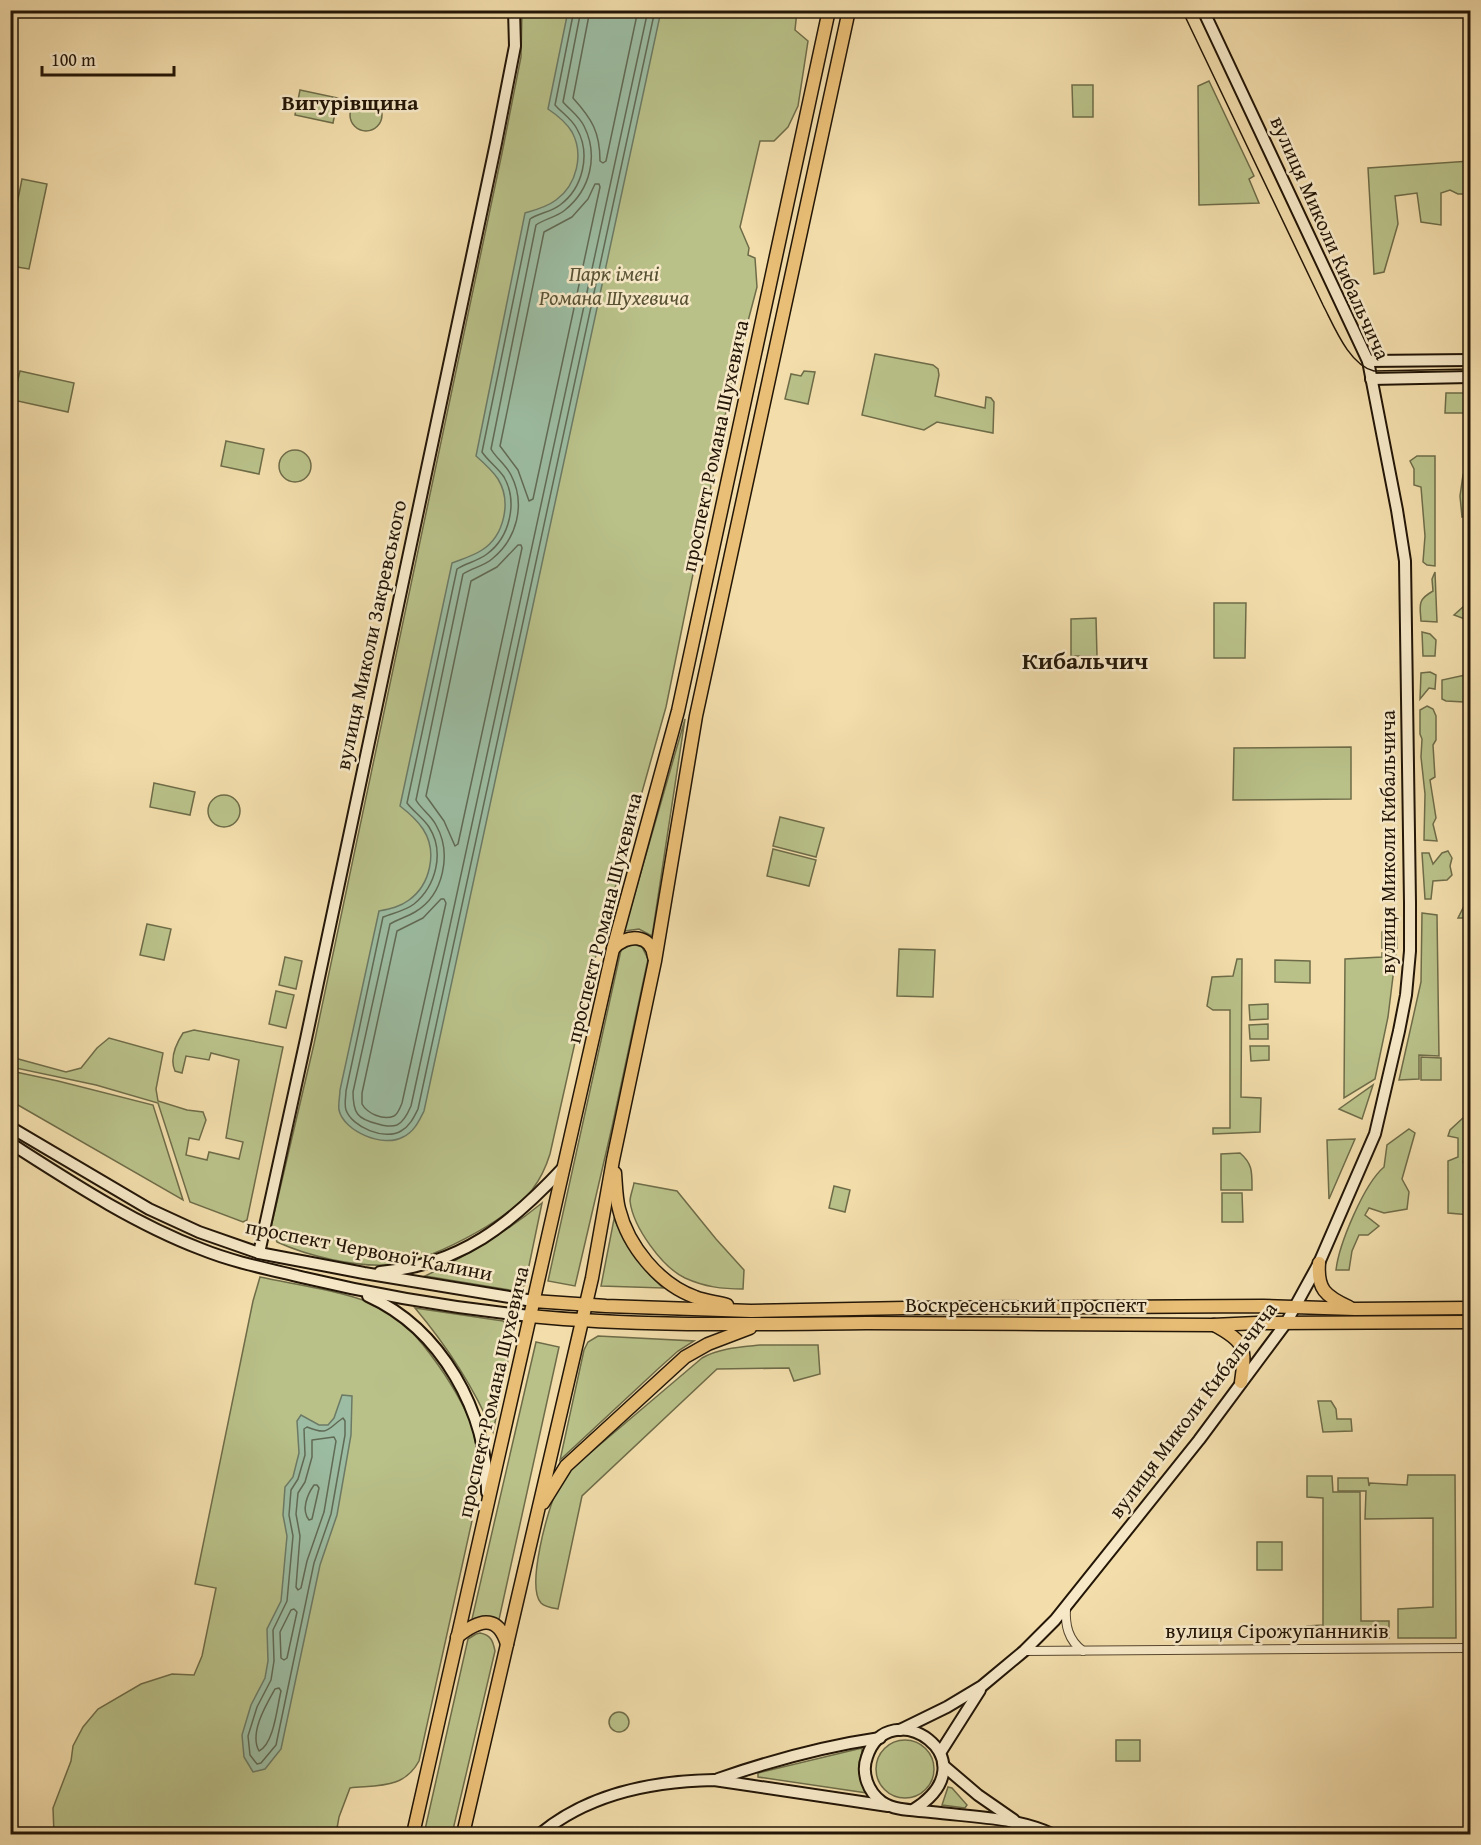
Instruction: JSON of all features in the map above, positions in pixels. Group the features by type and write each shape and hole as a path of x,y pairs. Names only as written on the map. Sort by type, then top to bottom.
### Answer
{"main road":[{"name":"проспект Романа Шухевича","path":"413,1834 613,949 678,711 829,10"},
{"name":"проспект Романа Шухевича","path":"465,1832 535,1517 582,1321 654,961 696,716 849,10"},
{"path":"613,949 623,939 637,938 649,944 653,949 654,961"},
{"path":"613,1160 619,1209 626,1229 649,1265 673,1286 695,1297 751,1311"},
{"path":"1319,1263 1319,1282 1324,1291 1329,1297 1355,1309"},
{"name":"Воскресенський проспект","path":"533,1301 751,1311 1263,1306 1355,1309 1470,1308"},
{"name":"Воскресенський проспект","path":"530,1316 582,1321 684,1325 1213,1325 1470,1322"},
{"path":"535,1517 566,1466 685,1357 708,1344 763,1324"},
{"path":"1213,1325 1231,1334 1242,1345 1244,1362 1241,1382"},
{"path":"457,1637 476,1623 489,1623 501,1630 507,1644"}],"street":[{"name":"вулиця Миколи Закревського","path":"256,1267 496,143 514,46 514,10"},
{"name":"вулиця Миколи Кибальчича","path":"900,1730 947,1707 982,1686 1024,1651 1055,1620 1199,1440 1286,1323 1319,1263 1375,1134 1406,995 1410,951 1405,561 1368,361 1203,10"},
{"path":"1368,361 1470,360"},
{"path":"1371,379 1470,377"},
{"name":"проспект Червоної Калини","path":"10,1127 149,1209 199,1232 259,1253 533,1301"},
{"name":"проспект Червоної Калини","path":"10,1143 147,1225 201,1249 256,1267 357,1290 530,1316"},
{"path":"364,1273 433,1263 467,1248 514,1216 535,1198 564,1167"},
{"path":"357,1290 385,1304 417,1327 456,1376 480,1434 487,1476 487,1509"},
{"path":"1066,1606 1067,1629 1072,1640 1083,1651"},
{"name":"вулиця Сірожупанників","path":"1024,1651 1470,1648"},
{"name":"вулиця Миколи Кибальчича","path":"940,1753 982,1686"},
{"path":"894,1807 873,1794 867,1783 866,1758 871,1747 880,1738 890,1732 910,1730 928,1738 940,1753 944,1766 942,1780 936,1792 913,1810"},
{"path":"714,1780 758,1765 848,1742 880,1738"},
{"path":"944,1766 978,1795 1017,1822"},
{"path":"540,1834 566,1816 627,1791 656,1784 714,1780 913,1810 1017,1822 1052,1834"},
{"path":"1012,1834 1017,1822"}],"green space":[{"name":"Парк імені Романа Шухевича","path":"522,11 797,11 795,30 808,41 798,106 788,127 774,141 760,141 740,227 749,248 748,255 755,258 757,287 732,382 666,707 589,980 547,1163 532,1190 505,1215 445,1249 424,1257 388,1265 346,1262 303,1252 277,1242 271,1227 314,1044 502,153 521,57"},
{"path":"1209,81 1254,176 1249,179 1259,203 1199,205 1198,86"},
{"path":"1072,85 1093,85 1093,117 1073,117"},
{"path":"300,90 338,98 333,123 295,115"},
{"path":"366,99 377,104 382,115 377,126 366,131 355,126 350,115 355,104"},
{"path":"1470,161 1470,194 1458,194 1450,190 1441,193 1441,225 1421,222 1417,193 1395,196 1398,224 1384,272 1374,274 1368,168"},
{"path":"22,179 47,184 29,269 11,266 11,234"},
{"path":"875,354 933,365 938,369 939,375 935,396 985,408 986,397 991,398 994,402 993,433 937,422 924,430 862,415"},
{"path":"20,371 74,383 68,412 13,400"},
{"path":"804,371 815,372 808,404 785,399 791,374 801,376"},
{"path":"1446,393 1470,393 1470,413 1445,413"},
{"path":"226,441 264,449 259,474 221,466"},
{"path":"295,450 306,455 311,466 306,477 295,482 284,477 279,466 284,455"},
{"path":"1417,456 1435,456 1435,566 1423,562 1425,536 1421,487 1414,485 1414,469 1410,461"},
{"path":"1463,475 1470,475 1470,514 1462,517 1460,496"},
{"path":"1435,572 1437,622 1421,621 1421,603 1424,597 1433,591 1432,579"},
{"path":"1470,591 1470,621 1454,615 1464,606 1466,594"},
{"path":"1214,603 1246,603 1245,658 1214,658"},
{"path":"1096,618 1097,656 1071,656 1071,619"},
{"path":"1422,632 1430,634 1436,640 1435,656 1423,656"},
{"path":"1430,672 1436,675 1435,689 1429,688 1420,699 1421,673"},
{"path":"1470,674 1470,836 1465,837 1464,702 1442,699 1442,680"},
{"path":"1427,706 1433,709 1436,716 1436,740 1433,745 1435,777 1430,780 1436,818 1433,824 1437,841 1424,840 1425,794 1420,710"},
{"path":"685,719 652,936 639,929 624,931"},
{"path":"1351,747 1351,799 1233,800 1234,748"},
{"path":"154,783 195,792 190,815 150,807"},
{"path":"224,795 236,799 240,811 236,823 224,827 212,823 208,811 212,799"},
{"path":"780,817 824,828 816,857 773,846"},
{"path":"773,849 816,860 809,886 767,876"},
{"path":"1448,851 1452,858 1450,866 1452,875 1447,880 1433,881 1431,899 1425,899 1422,853 1429,853 1433,864 1442,853"},
{"path":"1464,906 1470,906 1470,981 1468,918 1458,918"},
{"path":"1422,913 1437,915 1439,1056 1419,1055 1419,1079 1399,1080 1421,982"},
{"path":"147,924 171,929 164,960 140,955"},
{"path":"1382,932 1392,932 1397,937 1397,948 1382,948"},
{"path":"633,944 642,947 648,959 575,1286 548,1281 621,950"},
{"path":"899,949 935,950 933,997 897,996"},
{"path":"1396,952 1388,1017 1375,1079 1344,1098 1345,959 1382,957 1382,953"},
{"path":"285,957 302,961 296,989 279,985"},
{"path":"1237,959 1242,959 1241,1097 1261,1098 1260,1132 1213,1134 1213,1128 1230,1128 1230,1010 1213,1010 1207,1006 1212,977 1233,976"},
{"path":"1275,960 1310,961 1310,983 1275,982"},
{"path":"276,991 294,995 286,1028 269,1024"},
{"path":"1268,1004 1268,1019 1250,1020 1249,1005"},
{"path":"1268,1024 1268,1039 1250,1039 1249,1025"},
{"path":"194,1030 283,1047 247,1220 243,1222 190,1202 158,1103 96,1085 11,1067 11,1057 66,1072 81,1068 97,1048 109,1038 163,1053 156,1089 158,1101 187,1110 203,1112 206,1120 199,1140 189,1138 186,1155 207,1160 209,1152 239,1159 243,1142 226,1138 239,1060 211,1053 209,1060 186,1056 182,1073 175,1071 173,1056 178,1042 183,1033"},
{"path":"1250,1046 1269,1046 1269,1060 1251,1061"},
{"path":"1421,1057 1441,1058 1441,1080 1421,1080"},
{"path":"11,1071 153,1105 183,1200 11,1101"},
{"path":"1373,1085 1362,1119 1339,1109"},
{"path":"1464,1117 1470,1118 1470,1149 1463,1162 1470,1178 1470,1215 1448,1213 1448,1161 1458,1157 1458,1138 1448,1136 1450,1130"},
{"path":"1409,1129 1415,1133 1402,1179 1409,1192 1407,1209 1384,1213 1369,1208 1365,1215 1379,1226 1368,1235 1359,1235 1352,1251 1349,1270 1336,1270 1342,1245 1354,1215 1368,1187 1384,1167 1387,1145"},
{"path":"1355,1139 1329,1199 1327,1140"},
{"path":"1240,1153 1251,1169 1252,1190 1221,1190 1221,1154"},
{"path":"634,1183 677,1191 744,1270 743,1289 700,1284 676,1273 667,1265 650,1245 632,1211 630,1201"},
{"path":"834,1186 850,1190 845,1212 829,1208"},
{"path":"1222,1193 1242,1193 1243,1222 1222,1222"},
{"path":"542,1203 525,1285 516,1291 425,1276 486,1243"},
{"path":"614,1219 635,1256 663,1288 601,1286"},
{"path":"260,1277 357,1298 384,1309 397,1318 438,1365 461,1402 474,1434 478,1471 475,1507 419,1761 406,1777 398,1781 380,1786 350,1788 339,1817 336,1834 54,1834 53,1808 71,1761 73,1746 83,1727 98,1709 141,1684 172,1674 194,1675 202,1656 216,1588 195,1584 253,1301"},
{"path":"415,1308 503,1321 514,1331 493,1432 458,1367"},
{"path":"598,1336 694,1341 678,1351 560,1460 584,1350 588,1342"},
{"path":"536,1342 559,1347 498,1624 480,1618 472,1619"},
{"path":"760,1345 818,1345 820,1374 794,1381 789,1368 717,1369 582,1496 558,1609 541,1603 537,1594 536,1581 540,1547 553,1499 570,1470 702,1358 723,1350"},
{"path":"1318,1401 1331,1401 1336,1409 1337,1419 1351,1419 1352,1431 1323,1432"},
{"path":"1408,1475 1455,1475 1456,1638 1398,1638 1398,1609 1433,1607 1433,1518 1365,1519 1366,1491 1338,1491 1338,1478 1368,1478 1369,1486 1370,1483 1407,1485"},
{"path":"1307,1476 1332,1476 1333,1492 1360,1492 1361,1621 1389,1621 1389,1638 1307,1638 1307,1626 1323,1625 1323,1498 1307,1497"},
{"path":"1257,1542 1282,1542 1282,1570 1257,1570"},
{"path":"480,1633 491,1639 495,1651 452,1834 424,1834 468,1639"},
{"path":"619,1712 626,1715 629,1722 626,1729 619,1732 612,1729 609,1722 612,1715"},
{"path":"899,1740 911,1740 926,1748 934,1763 934,1775 926,1790 911,1798 899,1798 884,1790 876,1775 876,1763 884,1748"},
{"path":"1116,1740 1140,1740 1140,1761 1116,1761"},
{"path":"862,1748 861,1775 867,1793 758,1777 758,1773"},
{"path":"948,1787 952,1788 967,1805 965,1808 942,1805"}],"water":[{"path":"568,11 661,11 424,1111 416,1126 407,1135 386,1141 366,1136 348,1125 339,1110 340,1090 379,911 398,906 409,900 422,886 430,868 428,838 418,823 400,806 452,563 475,554 490,544 503,518 505,498 502,488 498,479 476,456 525,213 545,206 563,194 576,169 578,150 572,132 548,109"},
{"path":"342,1395 352,1396 351,1435 337,1515 320,1565 281,1749 265,1769 253,1772 244,1757 242,1735 251,1705 265,1678 268,1661 267,1629 281,1601 287,1536 283,1515 285,1487 293,1477 299,1453 297,1421 301,1415 319,1425 328,1425 334,1418"}],"tram line":[{"path":"1182,10 1337,334 1350,353 1357,361 1374,371 1470,369"}],"district":[{"name":"Вигурівщина","path":"350,102"},
{"name":"Кибальчич","path":"1085,661"}]}
